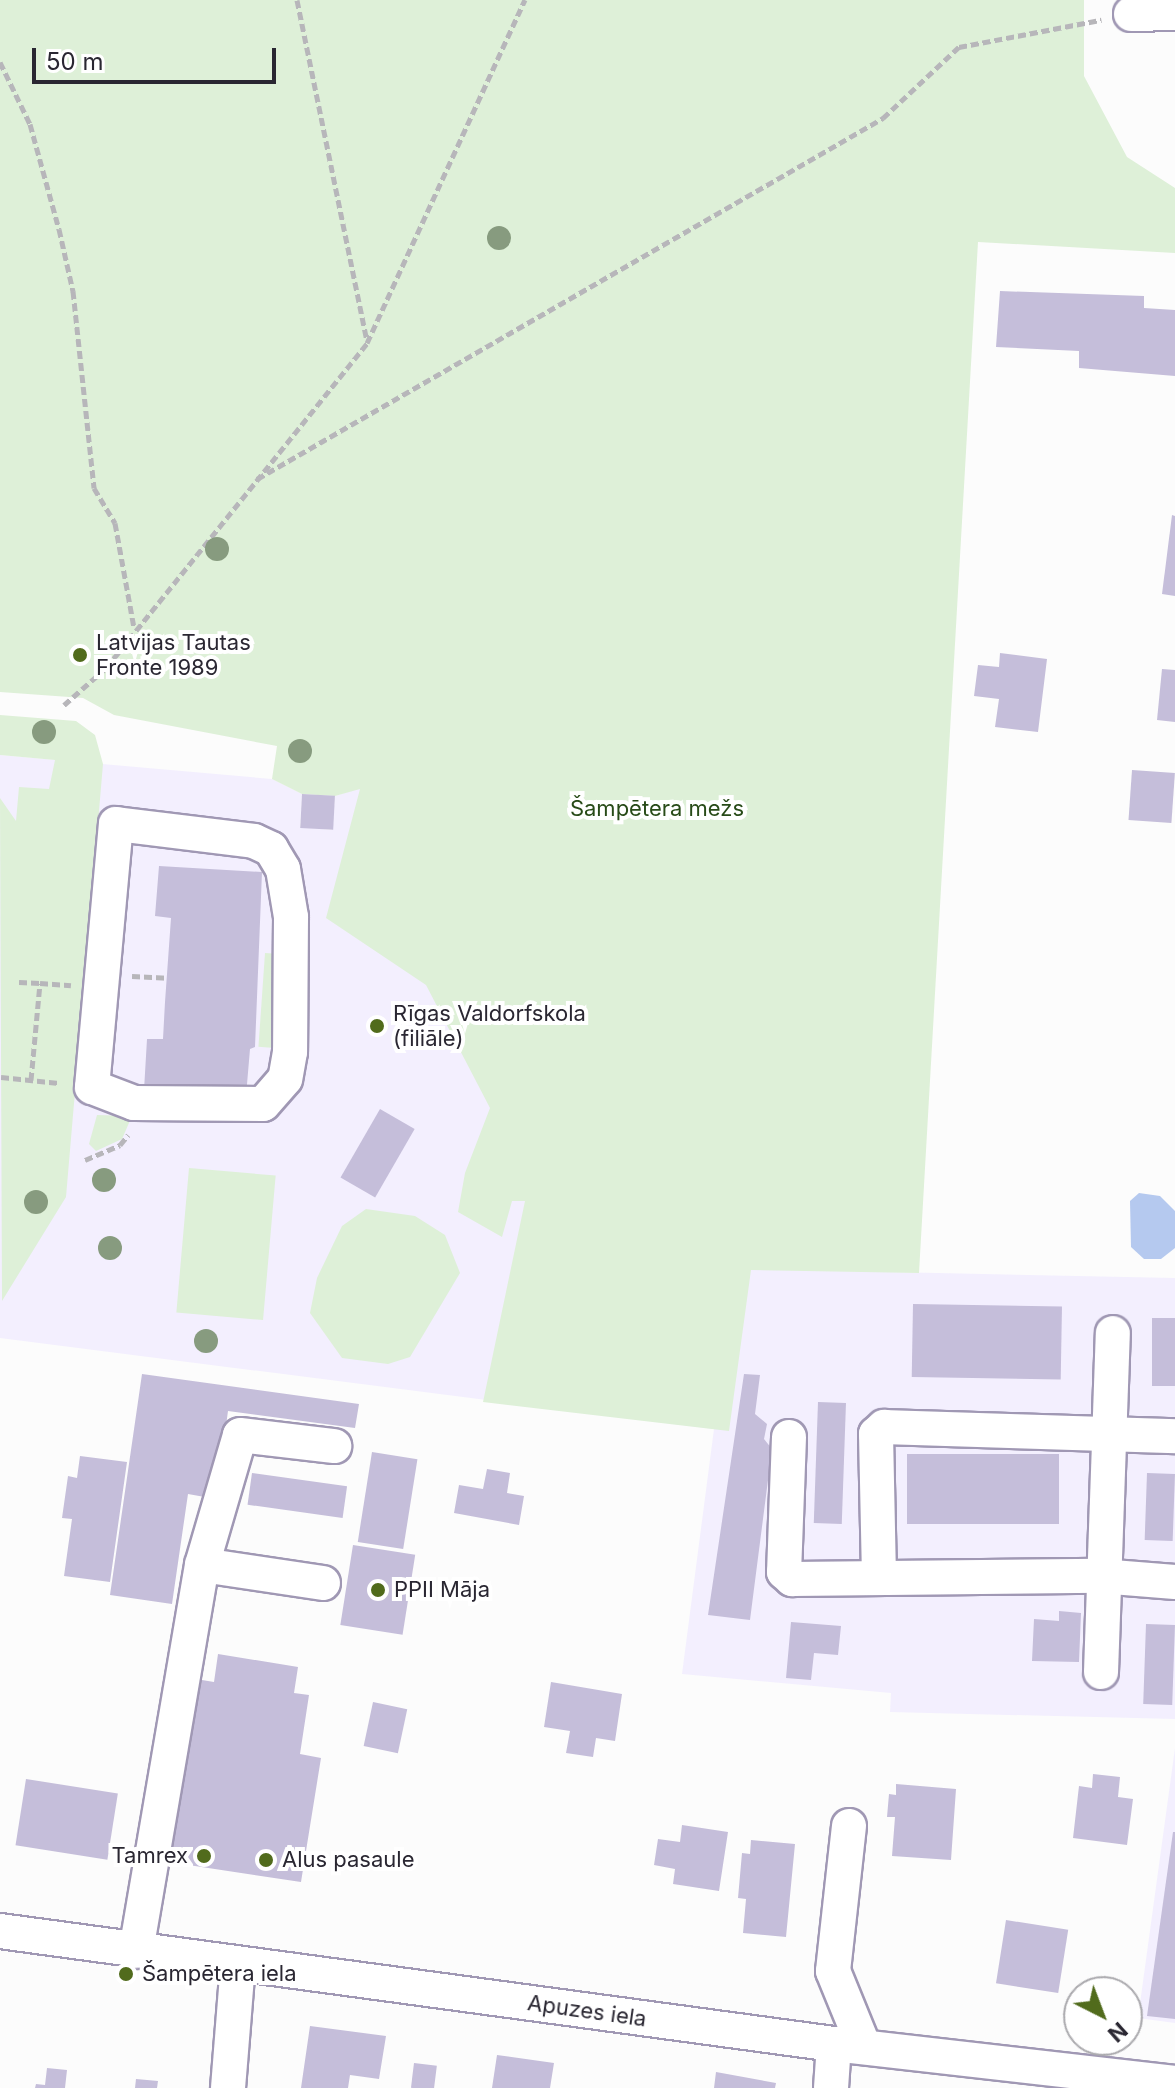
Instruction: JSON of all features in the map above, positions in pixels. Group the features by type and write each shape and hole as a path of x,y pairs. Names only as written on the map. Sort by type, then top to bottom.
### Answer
{"street":[{"path":"1131,14 1175,13"},
{"path":"116,824 254,841 271,849 283,869 291,917 285,1079 263,1104 247,1107 134,1103 92,1087 116,824"},
{"path":"1101,1672 1100,1576 1113,1333"},
{"path":"879,1577 876,1434 884,1427 1175,1436"},
{"path":"136,1951 202,1565 240,1435 334,1446"},
{"path":"789,1437 784,1572 792,1579 1100,1576 1175,1582"},
{"path":"202,1565 323,1583"},
{"path":"831,2088 849,2045 833,1971 849,1826"},
{"name":"Apuzes iela","path":"0,1931 849,2045 1175,2083"},
{"path":"228,2088 238,1965"}],"path":[{"path":"297,0 367,343"},
{"path":"64,705 106,668 134,629 367,343 525,0"},
{"path":"257,479 883,118 959,47 1131,14"},
{"path":"0,62 30,124 59,229 73,291 94,488 115,523 134,629"},
{"path":"151,977 167,978"},
{"path":"19,982 100,987"},
{"path":"31,1080 40,983"},
{"path":"1,1077 92,1087"},
{"path":"85,1160 120,1145 130,1133 134,1103"}],"shaded area":[{"name":"Rīgas Valdorfskola (filiāle)","path":"0,755 272,779 302,794 300,827 332,830 335,796 360,788 751,1269 1175,1278 1175,1719 890,1712 891,1693 682,1674 714,1429 0,1338"},
{"path":"1175,1748 1175,2023 1143,2019 1143,1982"}],"green space":[{"name":"Šampētera mežs","path":"0,0 1084,0 1084,76 1127,157 1175,188 1175,253 978,242 919,1273 751,1270 729,1431 483,1402 525,1201 512,1201 502,1237 458,1212 465,1173 490,1108 426,985 326,918 360,789 335,796 302,794 272,779 277,746 114,715 83,698 0,692"},
{"path":"0,715 76,721 95,735 103,764 66,1197 2,1301 0,798 16,821 19,787 49,789 55,760 0,755"},
{"path":"265,953 281,954 274,1048 258,1047"},
{"path":"97,1115 132,1116 122,1139 96,1151 89,1144"},
{"path":"189,1168 276,1176 263,1320 176,1312"},
{"path":"366,1209 415,1216 445,1235 460,1273 410,1357 388,1364 342,1358 310,1313 317,1278 342,1226"}],"water":[{"path":"1139,1193 1160,1196 1175,1211 1175,1248 1161,1259 1144,1259 1131,1247 1130,1201"}],"building":[{"path":"1000,291 1144,296 1144,308 1175,310 1175,376 1079,368 1079,351 996,347"},
{"path":"1172,515 1175,516 1175,596 1162,594"},
{"path":"1000,653 1047,659 1038,732 995,727 999,699 974,696 978,665 999,667"},
{"path":"1162,669 1175,670 1175,722 1157,720"},
{"path":"1132,770 1175,773 1171,823 1129,820"},
{"path":"302,794 335,796 333,830 300,828"},
{"path":"159,866 262,872 255,1047 250,1049 246,1096 144,1090 147,1039 163,1039 171,918 155,916"},
{"path":"380,1109 415,1129 375,1197 341,1177"},
{"path":"913,1304 1062,1307 1061,1380 912,1377"},
{"path":"1152,1318 1175,1318 1175,1386 1152,1386"},
{"path":"142,1374 359,1404 355,1428 228,1411 216,1499 188,1494 172,1604 110,1595"},
{"path":"744,1374 760,1375 755,1414 767,1424 764,1439 772,1449 750,1620 708,1615"},
{"path":"818,1402 846,1403 842,1524 814,1523"},
{"path":"372,1452 417,1459 403,1549 358,1542"},
{"path":"907,1454 1059,1454 1059,1524 907,1524"},
{"path":"80,1456 127,1462 110,1582 64,1576 72,1519 62,1518 68,1476 77,1478"},
{"path":"487,1469 510,1473 507,1493 524,1496 519,1525 454,1513 459,1485 483,1489"},
{"path":"252,1473 347,1486 343,1518 248,1505"},
{"path":"1147,1473 1175,1474 1173,1541 1145,1540"},
{"name":"PPII Māja","path":"353,1545 415,1555 403,1635 340,1625"},
{"path":"1059,1611 1081,1613 1079,1662 1032,1661 1034,1619 1059,1621"},
{"path":"791,1622 841,1626 838,1655 814,1653 811,1680 786,1678"},
{"path":"1146,1624 1175,1625 1172,1705 1143,1704"},
{"path":"218,1654 298,1667 294,1693 309,1695 300,1754 321,1758 301,1882 162,1861 190,1678 214,1682"},
{"path":"551,1682 622,1694 615,1741 596,1738 593,1757 566,1753 570,1731 544,1727"},
{"path":"373,1702 407,1709 398,1753 364,1746"},
{"path":"1093,1774 1120,1777 1118,1797 1133,1799 1127,1845 1073,1838 1079,1786 1092,1788"},
{"path":"26,1779 118,1794 107,1860 16,1845"},
{"path":"896,1784 956,1789 951,1860 892,1856 895,1817 887,1817 889,1794 896,1795"},
{"path":"682,1825 728,1832 719,1891 673,1884 675,1869 654,1865 658,1839 680,1842"},
{"path":"1175,1832 1175,2019 1147,2016"},
{"path":"751,1840 795,1844 786,1937 743,1933 746,1899 738,1898 742,1853 750,1854"},
{"path":"1006,1920 1068,1930 1058,1993 996,1983"},
{"path":"310,2026 386,2036 379,2079 350,2075 348,2088 301,2088"},
{"path":"497,2055 554,2063 550,2088 492,2088"},
{"path":"414,2063 437,2066 434,2088 411,2088"},
{"path":"47,2068 67,2070 65,2088 35,2088 36,2084 45,2085"},
{"path":"716,2072 776,2083 775,2088 714,2088"},
{"path":"136,2079 158,2081 157,2088 135,2088"}],"place":[{"name":"Latvijas Tautas Fronte 1989","path":"80,655"},
{"name":"Rīgas Valdorfskola (filiāle)","path":"377,1026"},
{"name":"PPII Māja","path":"378,1590"},
{"name":"Tamrex","path":"204,1856"},
{"name":"Alus pasaule","path":"266,1860"},
{"name":"Šampētera iela","path":"126,1974"}]}
